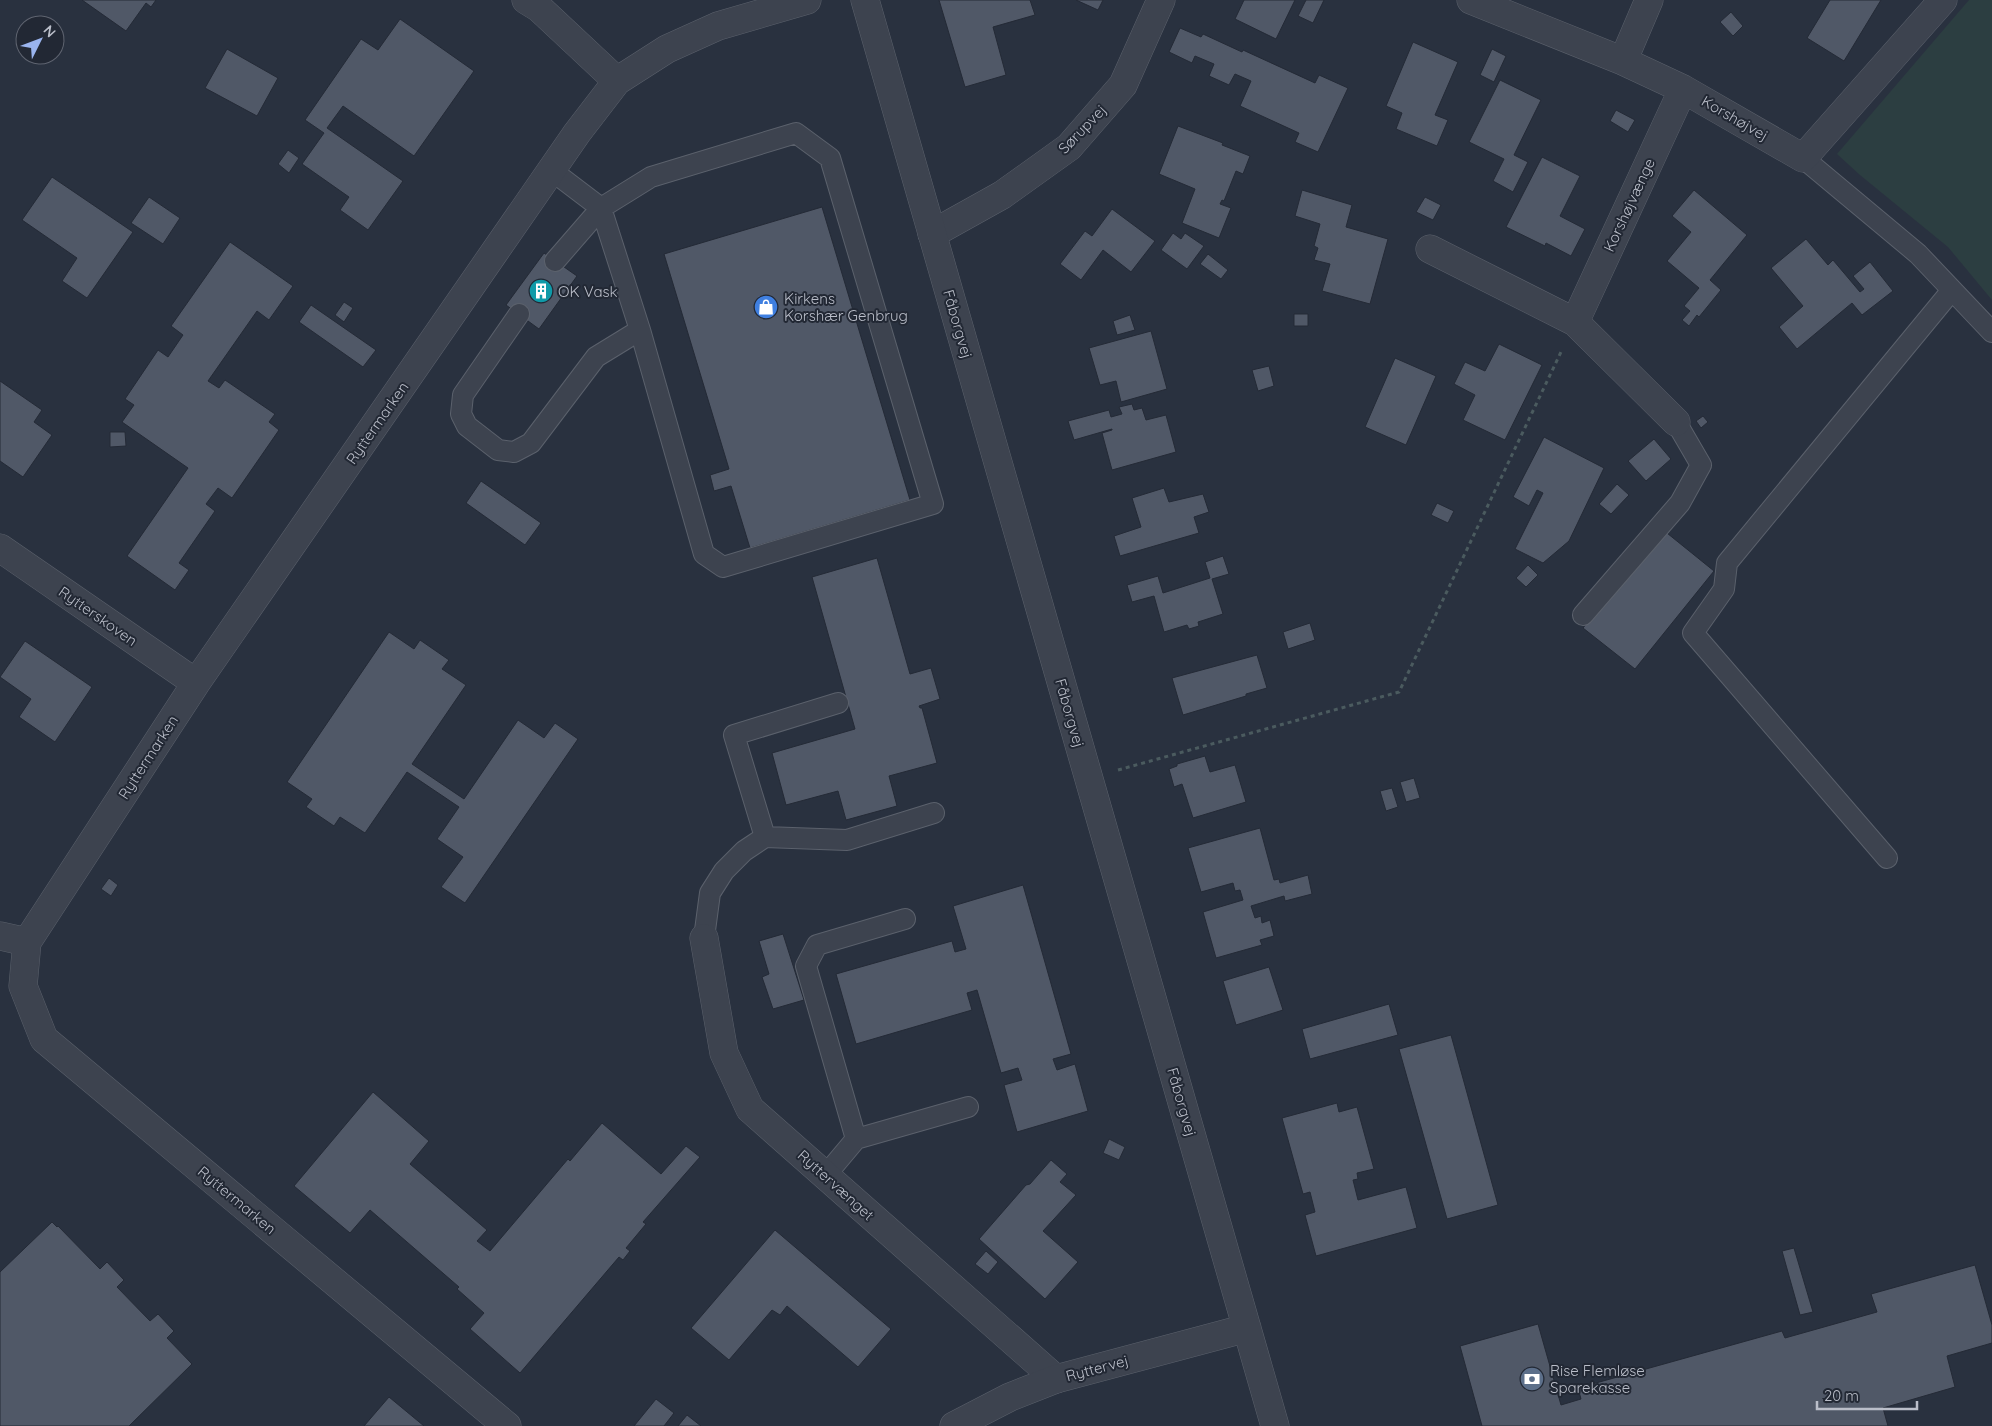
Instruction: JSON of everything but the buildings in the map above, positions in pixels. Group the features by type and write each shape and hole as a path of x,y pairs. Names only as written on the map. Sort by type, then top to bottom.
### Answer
{"street":[{"path":"526,0 538,8 616,81"},
{"name":"Ryttermarken","path":"506,1426 44,1038 23,986 27,942 196,683 552,170 616,81 667,49 718,26 807,0"},
{"name":"Fåborgvej","path":"865,0 1275,1426"},
{"name":"Sørupvej","path":"932,234 1002,196 1069,146 1123,85 1161,0"},
{"name":"Korshøjvej","path":"1471,0 1623,61 1683,89 1803,158"},
{"path":"1623,61 1649,0"},
{"path":"1803,158 1943,0"},
{"name":"Korshøjvænge","path":"1575,322 1683,89"},
{"path":"1430,249 1575,322 1676,422"},
{"name":"Rytterskoven","path":"0,548 196,683"},
{"path":"0,936 27,942"},
{"name":"Ryttervænget","path":"704,938 724,1053 750,1109 1056,1380"},
{"name":"Ryttervej","path":"954,1426 1010,1397 1056,1380 1247,1328"}],"lane":[{"path":"552,170 601,208 640,330 704,554 723,567 933,504 830,158 796,133 651,177 601,208 555,261"},
{"path":"1803,158 1918,254 1992,332"},
{"path":"1887,858 1693,633 1724,588 1727,563 1952,290"},
{"path":"519,314 463,395 461,414 467,426 498,450 514,452 531,443 596,357 640,330"},
{"path":"1583,615 1680,503 1700,465 1676,422"},
{"path":"765,837 734,735 838,703"},
{"path":"704,938 710,893 724,871 744,851 765,837 847,840 934,813"},
{"path":"856,1138 806,966 817,945 905,919"},
{"path":"825,1176 856,1138 968,1107"}],"path":[{"path":"1089,778 1399,692 1575,322"}],"shaded area":[{"path":"1969,0 1992,0 1992,300 1948,247 1837,154"}],"place":[{"name":"OK Vask","path":"541,291"},
{"name":"Kirkens Korshær Genbrug","path":"766,307"},
{"name":"Rise Flemløse Sparekasse","path":"1532,1379"}]}
